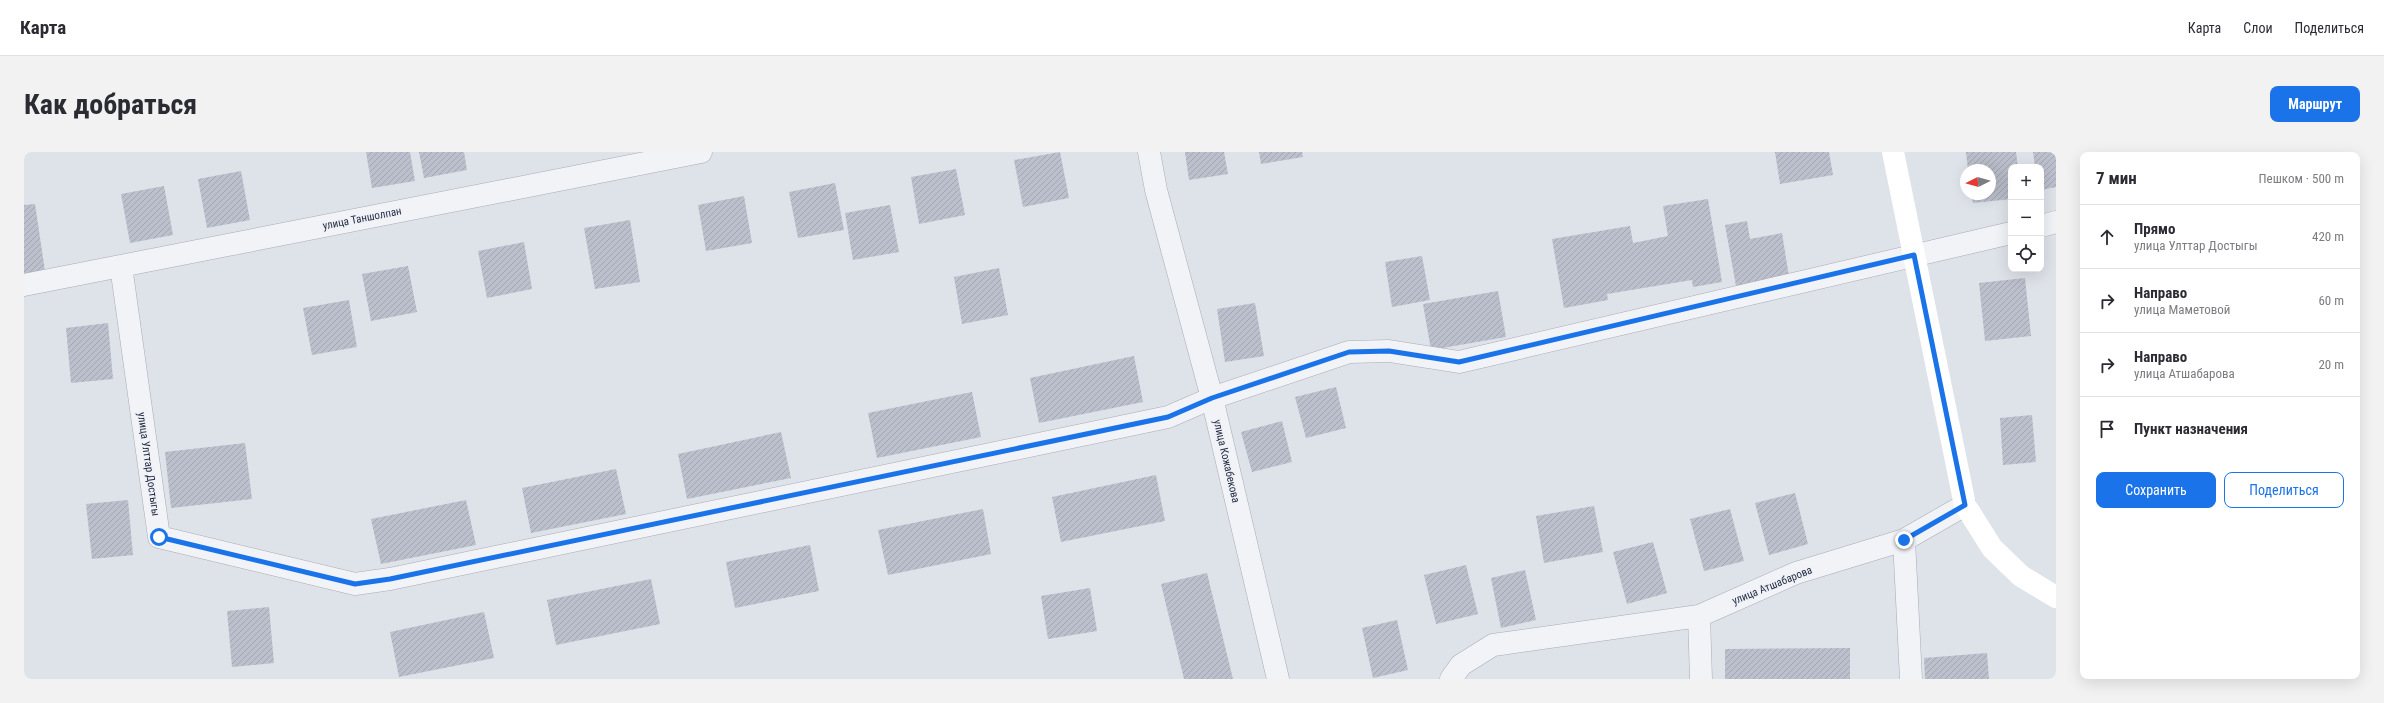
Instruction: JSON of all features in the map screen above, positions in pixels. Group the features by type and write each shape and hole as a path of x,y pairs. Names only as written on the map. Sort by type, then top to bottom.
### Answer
{"main road":[{"path":"1893,152 1965,505 1992,548 2021,576 2056,597"}],"street":[{"name":"улица Таншолпан","path":"24,285 637,158 701,152"},
{"name":"улица Кожабекова","path":"1149,152 1156,190 1212,398 1278,679"},
{"path":"2044,225 2056,222"},
{"name":"улица Улттар Достыгы","path":"120,266 159,537 355,584 390,579 1160,419 1212,398 1349,352 1389,351 1459,362 2008,234"},
{"name":"улица Атшабарова","path":"1451,679 1461,665 1493,645 1699,616 1796,573 1904,540 1965,505"},
{"path":"1904,540 1911,679"},
{"path":"1699,616 1701,679"}],"building":[{"path":"366,152 410,152 415,181 372,188"},
{"path":"419,152 464,152 467,170 424,178"},
{"path":"1060,152 1069,198 1023,207 1014,160"},
{"path":"1185,152 1224,152 1228,174 1189,180"},
{"path":"1259,152 1302,152 1303,157 1261,164"},
{"path":"1775,152 1829,152 1833,175 1780,184"},
{"path":"1966,152 2016,152 2018,164 2008,164 2008,199 1973,203 1972,200 1996,200 1996,164 1967,164"},
{"path":"2033,152 2056,152 2056,187 2044,189 2044,164 2035,164"},
{"path":"956,169 965,215 919,224 911,177"},
{"path":"241,171 250,220 207,228 198,179"},
{"path":"835,183 844,230 798,238 789,192"},
{"path":"164,186 173,235 130,243 121,194"},
{"path":"744,196 752,243 706,251 698,205"},
{"path":"1708,199 1722,282 1693,287 1692,280 1607,294 1608,300 1564,308 1552,239 1630,226 1633,243 1668,236 1663,206"},
{"path":"35,204 45,271 24,275 24,205"},
{"path":"890,205 899,252 853,260 845,213"},
{"path":"630,220 640,282 595,289 584,228"},
{"path":"1747,221 1750,239 1782,233 1789,277 1736,286 1725,225"},
{"path":"524,242 532,289 487,298 478,251"},
{"path":"1422,256 1430,300 1392,307 1385,262"},
{"path":"408,266 417,312 371,321 362,274"},
{"path":"999,268 1008,315 962,324 954,277"},
{"path":"2025,278 2031,336 1985,341 1979,283"},
{"path":"1498,291 1506,337 1431,350 1423,304"},
{"path":"349,300 357,347 312,355 303,308"},
{"path":"1255,303 1264,356 1225,362 1217,309"},
{"path":"108,323 113,379 71,383 66,328"},
{"path":"1134,356 1143,402 1039,423 1030,378"},
{"path":"1336,387 1346,428 1306,438 1295,397"},
{"path":"972,392 981,437 877,458 868,413"},
{"path":"2032,415 2036,462 2003,465 2000,418"},
{"path":"1282,421 1292,462 1252,472 1241,432"},
{"path":"781,432 791,478 687,499 678,454"},
{"path":"245,443 252,499 171,508 165,452"},
{"path":"616,469 626,514 531,533 522,488"},
{"path":"1156,475 1165,521 1061,542 1052,497"},
{"path":"1795,493 1808,544 1769,555 1755,503"},
{"path":"128,500 133,555 92,559 86,504"},
{"path":"466,500 476,545 381,564 371,519"},
{"path":"1594,506 1603,552 1544,563 1536,516"},
{"path":"983,509 991,554 888,575 878,530"},
{"path":"1730,509 1744,561 1704,571 1690,519"},
{"path":"1653,542 1667,593 1627,604 1613,552"},
{"path":"810,545 819,591 735,608 726,562"},
{"path":"1466,565 1478,614 1436,624 1424,575"},
{"path":"1525,570 1536,620 1501,628 1491,578"},
{"path":"1207,573 1233,679 1184,679 1161,584"},
{"path":"651,579 660,624 556,645 547,600"},
{"path":"1090,588 1097,631 1048,639 1041,596"},
{"path":"269,607 274,663 232,667 227,611"},
{"path":"484,612 494,658 399,677 390,632"},
{"path":"1397,620 1408,670 1373,678 1362,628"},
{"path":"1850,648 1850,679 1725,679 1725,649"},
{"path":"1987,653 1989,679 1925,679 1924,658"}],"route":[{"path":"159,537 355,584 390,579 1168,417 1212,398 1349,352 1389,351 1459,362 1914,255 1965,505 1904,540"}]}
